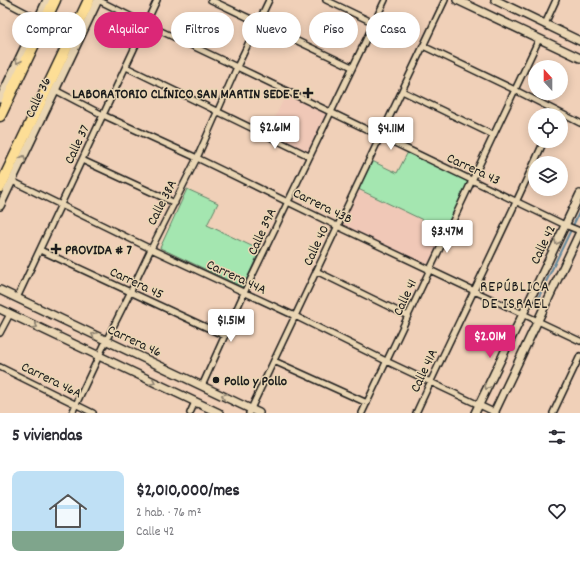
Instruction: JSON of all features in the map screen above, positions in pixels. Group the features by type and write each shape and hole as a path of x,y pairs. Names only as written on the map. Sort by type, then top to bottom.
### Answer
{"highway":[{"path":"0,116 55,0"},
{"path":"0,187 89,0"}],"street":[{"path":"2,0 25,12"},
{"path":"41,12 47,0"},
{"name":"Carrera 43","path":"98,0 122,12"},
{"name":"Calle 36","path":"0,206 98,0"},
{"name":"Calle 37","path":"152,12 157,0"},
{"path":"211,0 242,15"},
{"name":"Calle 38A","path":"263,12 269,0"},
{"path":"326,0 366,19"},
{"name":"Calle 39A","path":"379,12 385,0"},
{"name":"Calle 40","path":"250,411 445,0"},
{"path":"457,0 580,58"},
{"path":"495,0 580,41"},
{"path":"545,24 556,0"},
{"name":"Carrera 43","path":"163,32 579,231"},
{"name":"Calle 39A","path":"202,386 244,293 366,39"},
{"name":"Calle 41","path":"362,413 539,39"},
{"path":"301,43 352,67"},
{"path":"423,46 515,90 547,108"},
{"path":"0,99 24,48"},
{"name":"Calle 37","path":"17,298 135,48"},
{"name":"Calle 38A","path":"72,413 151,249 197,158 246,48"},
{"path":"126,67 309,156"},
{"name":"Carrera 43B","path":"55,90 103,115 288,201 337,226 580,341"},
{"path":"402,91 493,135"},
{"path":"568,118 580,123"},
{"name":"Calle 41A","path":"416,413 517,202 541,148"},
{"path":"82,160 175,203"},
{"name":"Carrera 44A","path":"12,181 495,413"},
{"name":"Calle 42","path":"475,413 567,226 580,194"},
{"name":"Calle 42","path":"495,413 579,231"},
{"name":"Carrera 45","path":"40,250 225,336"},
{"path":"316,271 408,316"},
{"name":"Carrera 46","path":"0,290 202,386 250,411 259,413"},
{"path":"0,310 219,413"},
{"path":"0,333 10,314"},
{"path":"553,413 580,356"},
{"path":"274,361 367,403"},
{"name":"Carrera 46A","path":"0,367 93,413"},
{"path":"190,413 195,402"}],"shaded area":[{"path":"287,92 331,112 309,156 266,136"},
{"path":"356,188 448,232 430,270 337,226"}],"green space":[{"path":"409,150 472,180 448,232 356,188 370,160 397,173"},
{"path":"187,189 218,203 207,225 260,250 243,287 160,248"}],"waterway":[{"path":"534,307 580,211"}],"place":[{"name":"LABORATORIO CLÍNICO SAN MARTIN SEDE E","path":"308,93"},
{"name":"PROVIDA # 7","path":"56,249"},
{"name":"Pollo y Pollo","path":"216,380"}],"district":[{"name":"REPÚBLICA DE ISRAEL","path":"515,294"}]}
